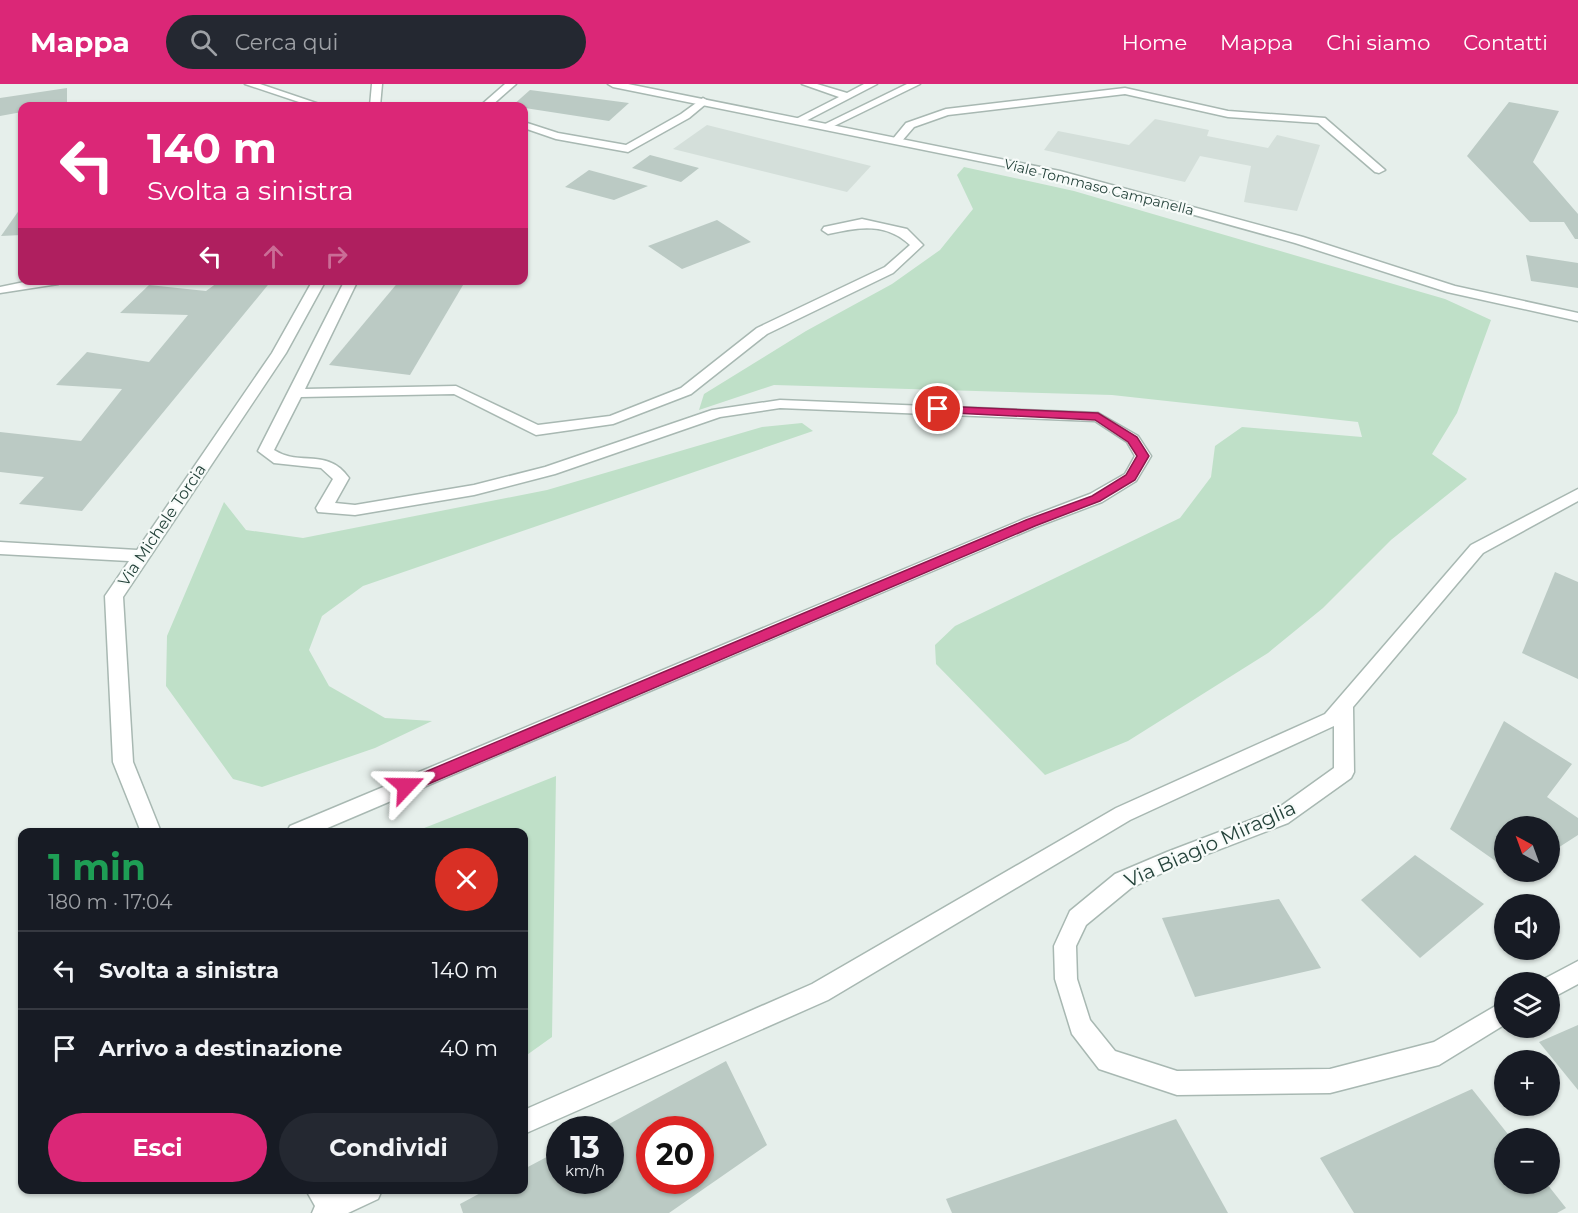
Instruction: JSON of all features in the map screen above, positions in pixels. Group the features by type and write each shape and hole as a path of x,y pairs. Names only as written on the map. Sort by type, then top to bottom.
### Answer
{"street":[{"path":"250,84 307,102"},
{"path":"375,102 377,84"},
{"path":"489,102 511,84"},
{"name":"Viale Tommaso Campanella","path":"613,84 1060,174 1299,240 1452,289 1578,317"},
{"path":"807,84 847,96"},
{"path":"800,121 872,84"},
{"path":"826,126 915,84"},
{"path":"992,105 1018,94 1053,88"},
{"path":"897,140 910,125 946,112 1125,91 1227,114 1321,120 1379,170"},
{"path":"528,126 556,136 628,148 685,116 703,101"},
{"path":"296,393 456,390 536,430 614,420 686,391 762,331 889,270 917,245 903,232 862,223 828,230"},
{"path":"3,290 30,285"},
{"name":"Via Michele Torcia","path":"149,828 123,762 114,596 279,353 317,285"},
{"path":"306,828 1030,523 1096,498 1131,477 1143,456 1132,439 1098,417 780,404 717,413 550,471 485,487 355,510 324,508 341,478 325,464 279,460 266,452 350,285"},
{"path":"528,1120 820,992 1123,814 1332,719 1477,549 1578,495"},
{"path":"0,548 141,556"},
{"name":"Via Biagio Miraglia","path":"1344,704 1344,772 1281,817 1174,858 1123,881 1078,918 1065,946 1066,979 1080,1026 1107,1061 1177,1083 1330,1081 1439,1053 1494,1018"},
{"path":"1560,982 1578,972"},
{"path":"328,1205 358,1194"}],"shaded area":[{"path":"1155,119 1209,130 1207,136 1268,148 1277,135 1320,145 1297,211 1244,202 1251,166 1200,156 1185,182 1044,150 1058,131 1129,145"},
{"path":"707,125 871,166 847,192 673,149"}],"green space":[{"path":"964,167 1074,191 1445,299 1491,320 1457,413 1432,454 1467,479 1391,540 1323,608 1268,653 1128,741 1045,775 936,664 935,645 955,626 1180,518 1211,477 1215,446 1242,427 1362,437 1358,422 1112,395 774,385 699,410 704,394 806,331 892,284 940,250 973,209 957,175"},
{"path":"802,423 813,431 363,586 322,616 309,650 329,686 385,718 432,721 375,748 262,787 233,779 166,686 167,636 224,502 246,530 303,538 547,490 762,427"},
{"path":"556,776 552,1037 528,1054 528,828 424,828"}],"building":[{"path":"67,88 67,102 18,102 18,113 0,116 0,98"},
{"path":"530,90 629,103 609,121 528,108 528,102 516,102"},
{"path":"1509,102 1559,111 1533,162 1578,214 1578,239 1575,239 1564,222 1530,222 1467,156"},
{"path":"650,155 699,168 681,182 632,168"},
{"path":"589,170 648,186 614,200 565,187"},
{"path":"18,212 18,235 1,236"},
{"path":"717,220 751,242 682,269 648,246"},
{"path":"1526,255 1578,263 1578,288 1531,281"},
{"path":"149,285 206,291 214,285 268,285 82,511 19,504 44,477 0,472 0,432 81,441 122,389 56,385 87,352 149,362 188,315 120,313"},
{"path":"396,285 463,285 410,375 329,365"},
{"path":"1555,572 1578,582 1578,679 1522,653"},
{"path":"1504,721 1572,764 1547,797 1578,818 1578,835 1560,847 1560,816 1494,816 1494,860 1450,829"},
{"path":"1415,855 1484,904 1420,958 1361,900"},
{"path":"1279,899 1321,968 1195,997 1162,918"},
{"path":"1578,1025 1578,1090 1560,1068 1560,1050 1546,1050 1539,1042 1548,1038 1560,1038 1560,1033"},
{"path":"726,1061 767,1145 714,1182 714,1116 636,1116 636,1194 696,1194 669,1213 463,1213 460,1204 479,1194 528,1194 528,1167 546,1157 546,1194 624,1194 624,1116"},
{"path":"1472,1089 1503,1128 1494,1128 1494,1194 1555,1194 1566,1208 1557,1213 1354,1213 1320,1158"},
{"path":"1176,1119 1228,1213 952,1213 946,1199"}],"route":[{"path":"406,786 1030,523 1096,498 1131,477 1143,456 1132,439 1098,417 938,409"}]}
